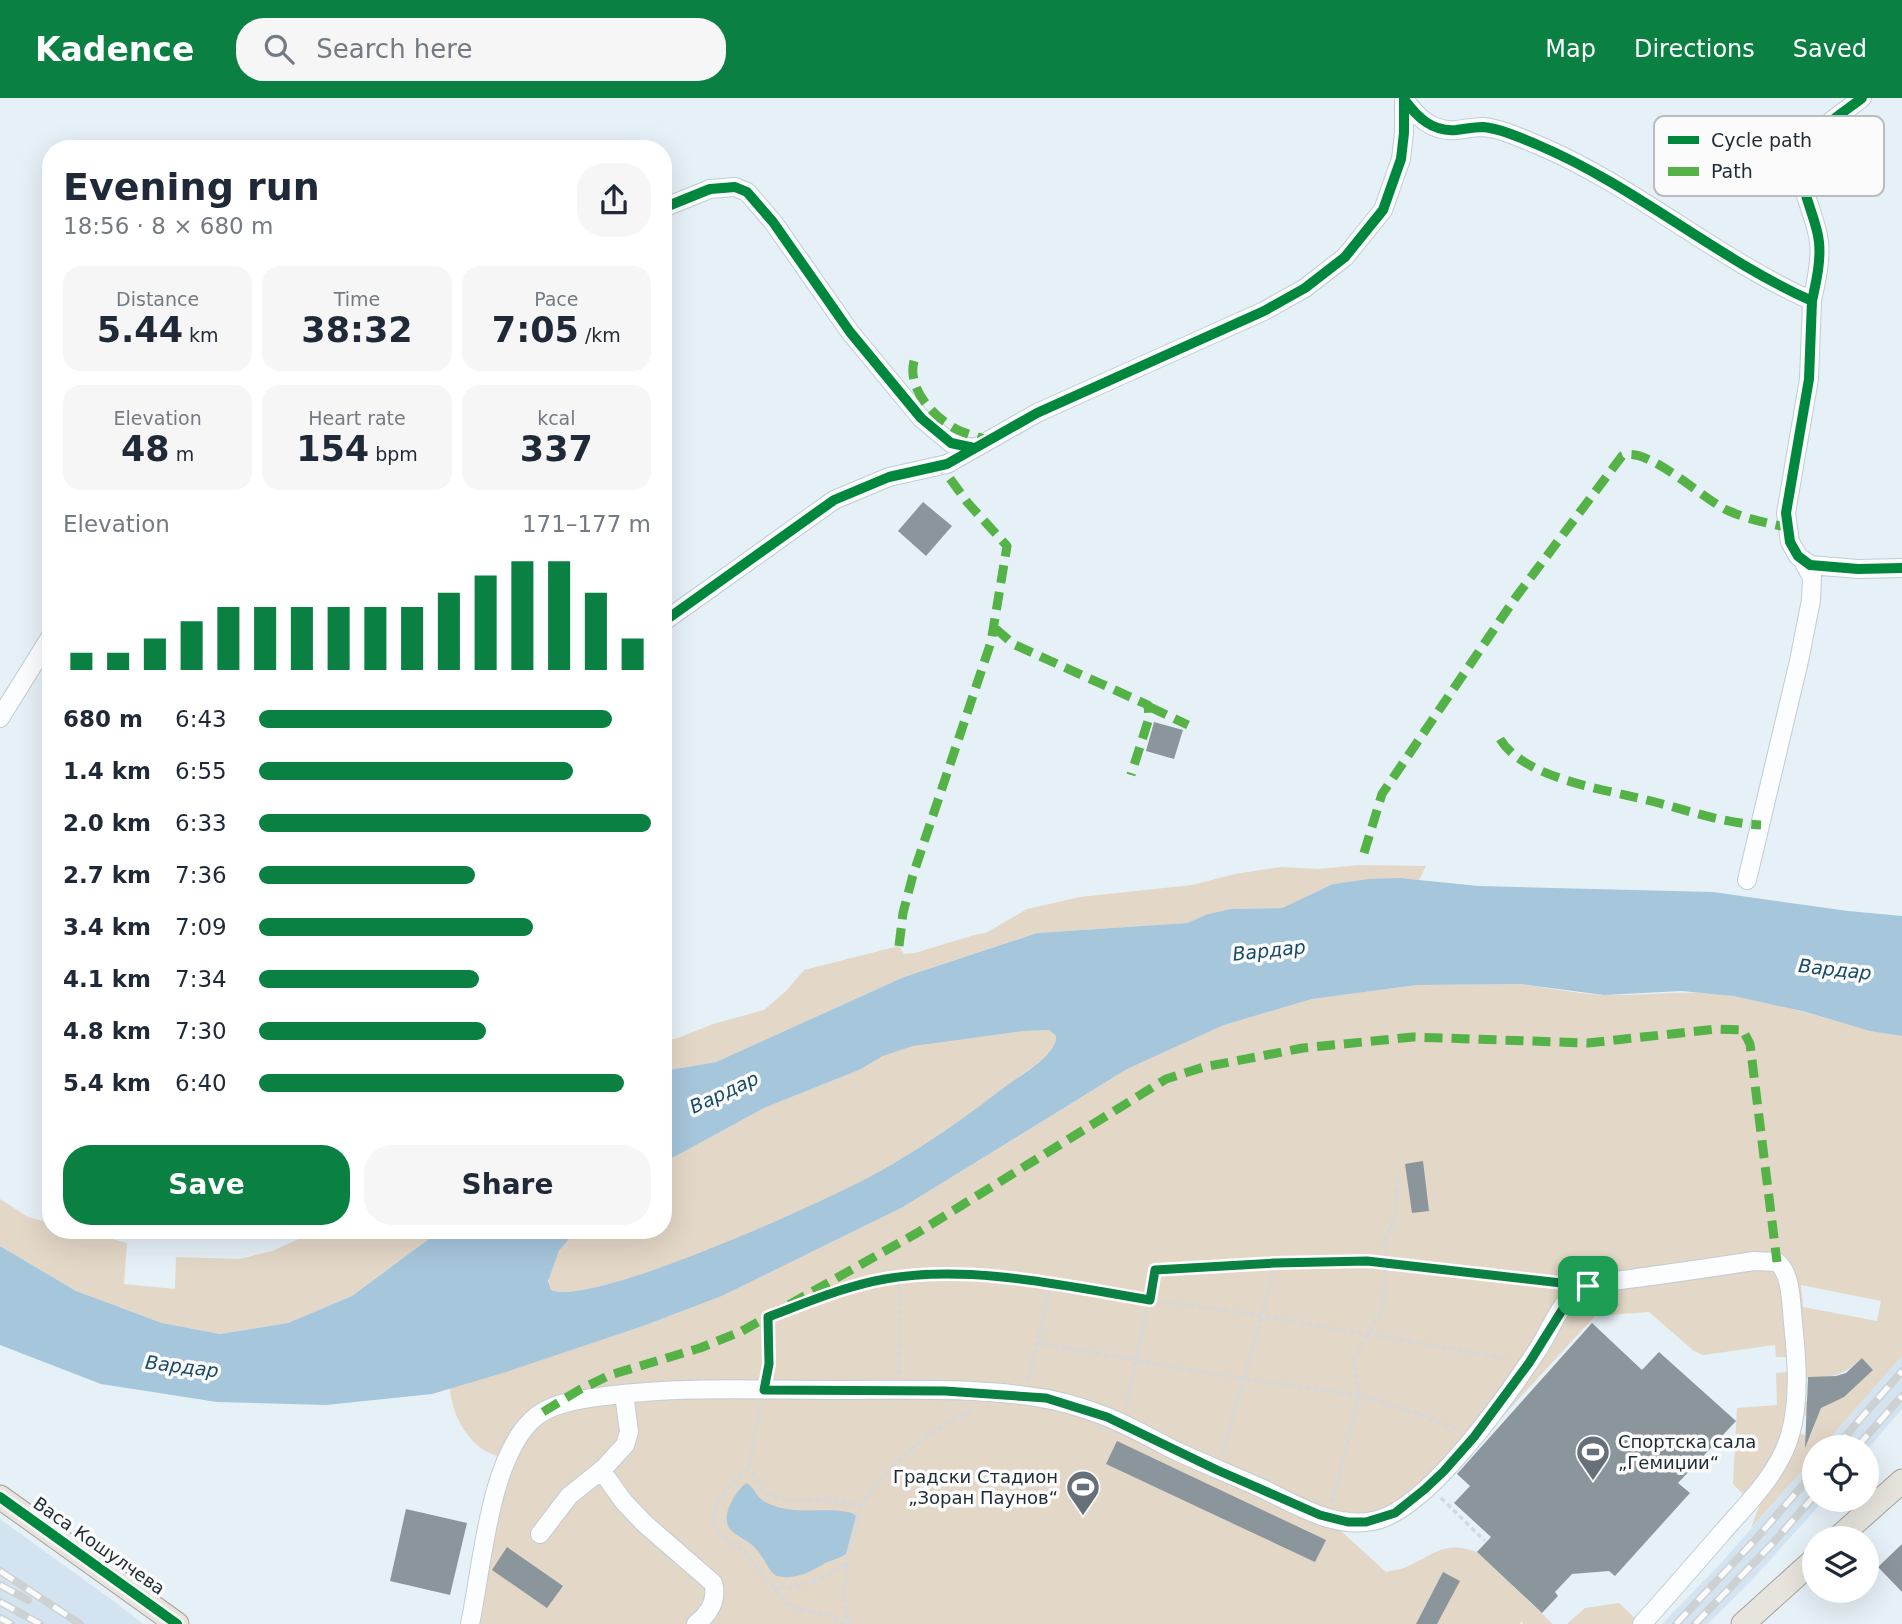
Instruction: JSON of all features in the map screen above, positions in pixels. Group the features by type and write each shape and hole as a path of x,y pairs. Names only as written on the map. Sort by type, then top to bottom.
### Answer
{"main road":[{"path":"1851,1526 1902,1481"},
{"name":"Васа Кошулчева","path":"0,1497 177,1624"},
{"path":"1743,1624 1802,1571"}],"street":[{"path":"1840,116 1862,98"},
{"path":"1404,99 1420,118 1433,126 1446,130 1492,128 1572,160 1750,270 1812,301"},
{"path":"672,616 834,500 889,477 947,464 1055,404 1264,311 1305,288 1354,248 1383,210 1401,159 1404,99"},
{"path":"672,204 710,189 735,187 747,192 773,222 850,331 921,418 951,443 974,448"},
{"path":"1747,880 1811,600 1812,577 1790,541 1786,518 1809,379 1812,301 1819,266 1819,242 1806,196"},
{"path":"1803,561 1810,565 1832,567 1902,568"},
{"path":"0,718 42,650"},
{"path":"470,1624 498,1487 509,1455 531,1420 550,1409 591,1398 624,1394 764,1390 899,1391 1025,1396 1066,1404 1122,1424 1217,1470 1328,1518 1358,1522 1385,1518 1429,1486 1474,1437 1529,1363 1569,1299 1577,1291 1588,1286 1763,1261 1779,1263 1787,1282 1795,1343 1792,1426 1784,1451 1749,1501 1642,1624"},
{"path":"540,1534 569,1496 601,1470 628,1438 624,1394"},
{"path":"601,1470 624,1502 645,1524 713,1583 715,1590 711,1608 696,1624"}],"path":[{"path":"1328,1518 1359,1395 1355,1358 1382,1307 1386,1283 1384,1244 1399,1202 1397,1182"},
{"path":"1122,1424 1138,1360 1155,1270 1367,1261 1588,1286"},
{"path":"1217,1470 1275,1263"},
{"path":"847,1563 813,1582 776,1587 768,1583 750,1558 724,1537 714,1524 714,1514 734,1480 749,1468 769,1364 768,1317 857,1286 921,1274 972,1275 1262,1316 1529,1363"},
{"path":"899,1277 899,1391"},
{"path":"1025,1396 1051,1285"},
{"path":"1037,1343 1244,1379 1359,1395 1411,1411 1474,1437"},
{"path":"776,1587 783,1600 795,1609 824,1615 846,1624 844,1595 847,1563 860,1508 892,1466 916,1444 953,1420 980,1408"},
{"path":"749,1468 765,1491 775,1496 813,1502 849,1503 860,1508"},
{"path":"1429,1486 1485,1541"}],"shaded area":[{"path":"1360,865 1426,866 1419,880 1368,879 1333,884 1282,908 1231,909 1208,914 1187,923 1036,933 904,977 716,1062 672,1069 672,1039 764,1010 786,991 804,970 899,946 904,954 915,953 986,933 1027,909 1080,897 1192,885 1235,874 1281,867 1319,869"},
{"path":"1520,984 1605,995 1718,994 1755,1000 1902,1036 1902,1356 1833,1435 1811,1435 1816,1420 1805,1416 1804,1401 1837,1400 1873,1370 1862,1358 1841,1373 1803,1378 1803,1331 1777,1263 1788,1357 1776,1357 1775,1345 1703,1355 1694,1351 1649,1312 1595,1316 1426,1500 1386,1524 1365,1530 1341,1531 1386,1572 1405,1567 1448,1548 1477,1552 1553,1624 1523,1624 1522,1621 1519,1624 470,1624 499,1456 480,1447 464,1430 454,1409 450,1388 643,1326 722,1296 903,1207 1127,1069 1224,1025 1312,999 1417,985","holes":["1801,1285 1881,1301 1877,1321 1803,1307"]},
{"path":"1049,1030 1056,1036 1046,1056 960,1120 891,1165 762,1228 660,1268 576,1291 551,1290 549,1274 560,1250 569,1239 672,1239 672,1158 764,1108 859,1070 883,1056 913,1046"},
{"path":"0,1199 28,1217 42,1221 42,1239 112,1239 127,1243 124,1284 175,1289 176,1257 239,1259 272,1251 299,1239 429,1239 352,1296 288,1323 220,1334 162,1323 76,1291 0,1246"},
{"path":"1902,1356 1902,1409 1879,1436 1833,1435"},
{"path":"1787,1372 1786,1409 1779,1438 1766,1466 1745,1496 1733,1484 1737,1408 1777,1405 1776,1373"},
{"path":"1799,1433 1804,1435 1802,1435 1802,1471 1751,1528 1760,1504 1790,1460"},
{"path":"1802,1471 1802,1512 1813,1512 1753,1579 1708,1624 1662,1624 1721,1563"},
{"path":"0,1519 119,1605 143,1624 0,1624"},
{"path":"1619,1603 1637,1620 1633,1624 1567,1624 1585,1608"}],"water":[{"name":"Вардар","path":"1399,878 1479,886 1713,892 1902,916 1902,1036 1870,1031 1802,1011 1734,996 1681,991 1604,995 1520,984 1417,985 1312,999 1224,1025 1127,1069 903,1207 722,1296 643,1326 432,1394 326,1405 217,1402 101,1384 0,1345 0,1246 76,1291 162,1323 220,1334 288,1323 352,1296 429,1239 569,1239 559,1251 548,1281 551,1290 575,1291 613,1283 659,1268 762,1227 891,1165 943,1132 1031,1069 1046,1056 1055,1043 1056,1036 1049,1030 1024,1031 913,1046 883,1056 859,1070 764,1108 672,1158 672,1069 716,1062 904,977 1037,933 1187,923 1208,914 1231,909 1282,908 1333,884"},
{"path":"746,1483 762,1500 786,1509 852,1513 856,1516 846,1554 802,1575 776,1576 756,1549 732,1531 727,1522 731,1503"}],"building":[{"path":"923,502 952,526 926,556 898,531"},
{"path":"1154,722 1183,730 1174,759 1146,751"},
{"path":"1423,1161 1429,1211 1412,1213 1405,1164"},
{"path":"1592,1323 1642,1370 1659,1352 1736,1421 1678,1483 1690,1493 1615,1576 1609,1571 1572,1574 1555,1592 1558,1596 1542,1613 1477,1552 1491,1537 1454,1503 1470,1486 1457,1474"},
{"path":"1862,1358 1873,1370 1844,1397 1821,1408 1810,1435 1806,1435 1808,1377 1846,1373"},
{"path":"1117,1441 1326,1540 1315,1562 1106,1464"},
{"path":"406,1509 467,1523 450,1595 390,1581"},
{"path":"1902,1544 1902,1592 1879,1568"},
{"path":"507,1547 563,1586 547,1608 492,1570"},
{"path":"1443,1572 1460,1581 1437,1624 1416,1624"}],"railway":[{"path":"1846,1435 1902,1371"},
{"path":"1868,1435 1902,1396"},
{"path":"1676,1624 1802,1486"},
{"path":"1695,1624 1802,1510"},
{"path":"0,1571 80,1624"},
{"path":"0,1585 28,1600"},
{"path":"0,1602 40,1624"},
{"path":"0,1618 11,1624"}],"marked path":[{"path":"914,361 914,381 930,409 956,429 988,440"},
{"path":"1364,853 1382,794 1516,597 1622,456 1646,458 1729,511 1786,527"},
{"path":"899,946 903,913 913,875 991,642 1007,546 967,502 941,466"},
{"path":"995,628 1013,644 1148,705 1149,718 1131,775"},
{"path":"1150,707 1188,725"},
{"path":"1500,739 1512,753 1528,764 1568,781 1719,819 1761,825"},
{"path":"543,1412 610,1375 700,1348 742,1331 917,1233 1166,1079 1204,1067 1303,1048 1413,1037 1588,1043 1717,1029 1743,1030 1750,1044 1777,1262"}],"cycle path":[{"path":"672,616 834,500 889,477 947,464 1037,413 1264,311 1305,288 1345,257 1383,210 1401,159 1404,98"},
{"path":"1838,116 1862,98"},
{"path":"1404,99 1414,112 1440,129 1483,127 1497,130 1574,162 1742,264 1812,301 1819,264 1819,242 1806,196"},
{"path":"672,204 710,189 735,187 747,192 773,222 850,332 921,418 951,443 974,448"},
{"path":"1812,301 1809,379 1786,513 1790,542 1798,556 1810,565 1858,569 1902,568"},
{"path":"0,1497 177,1624"}],"place":[{"name":"Спортска сала „Гемиџии“","path":"1593,1482"},
{"name":"Градски Стадион „Зоран Паунов“","path":"1083,1517"}],"route":[{"path":"1367,1261 1588,1286 1569,1299 1529,1363 1474,1437 1444,1471 1409,1503 1395,1513 1375,1521 1348,1522 1328,1518 1217,1470 1107,1417 1046,1398 945,1391 764,1390 769,1364 768,1317 872,1282 921,1274 1020,1280 1150,1300 1155,1270 1275,1263 1367,1261"}]}
